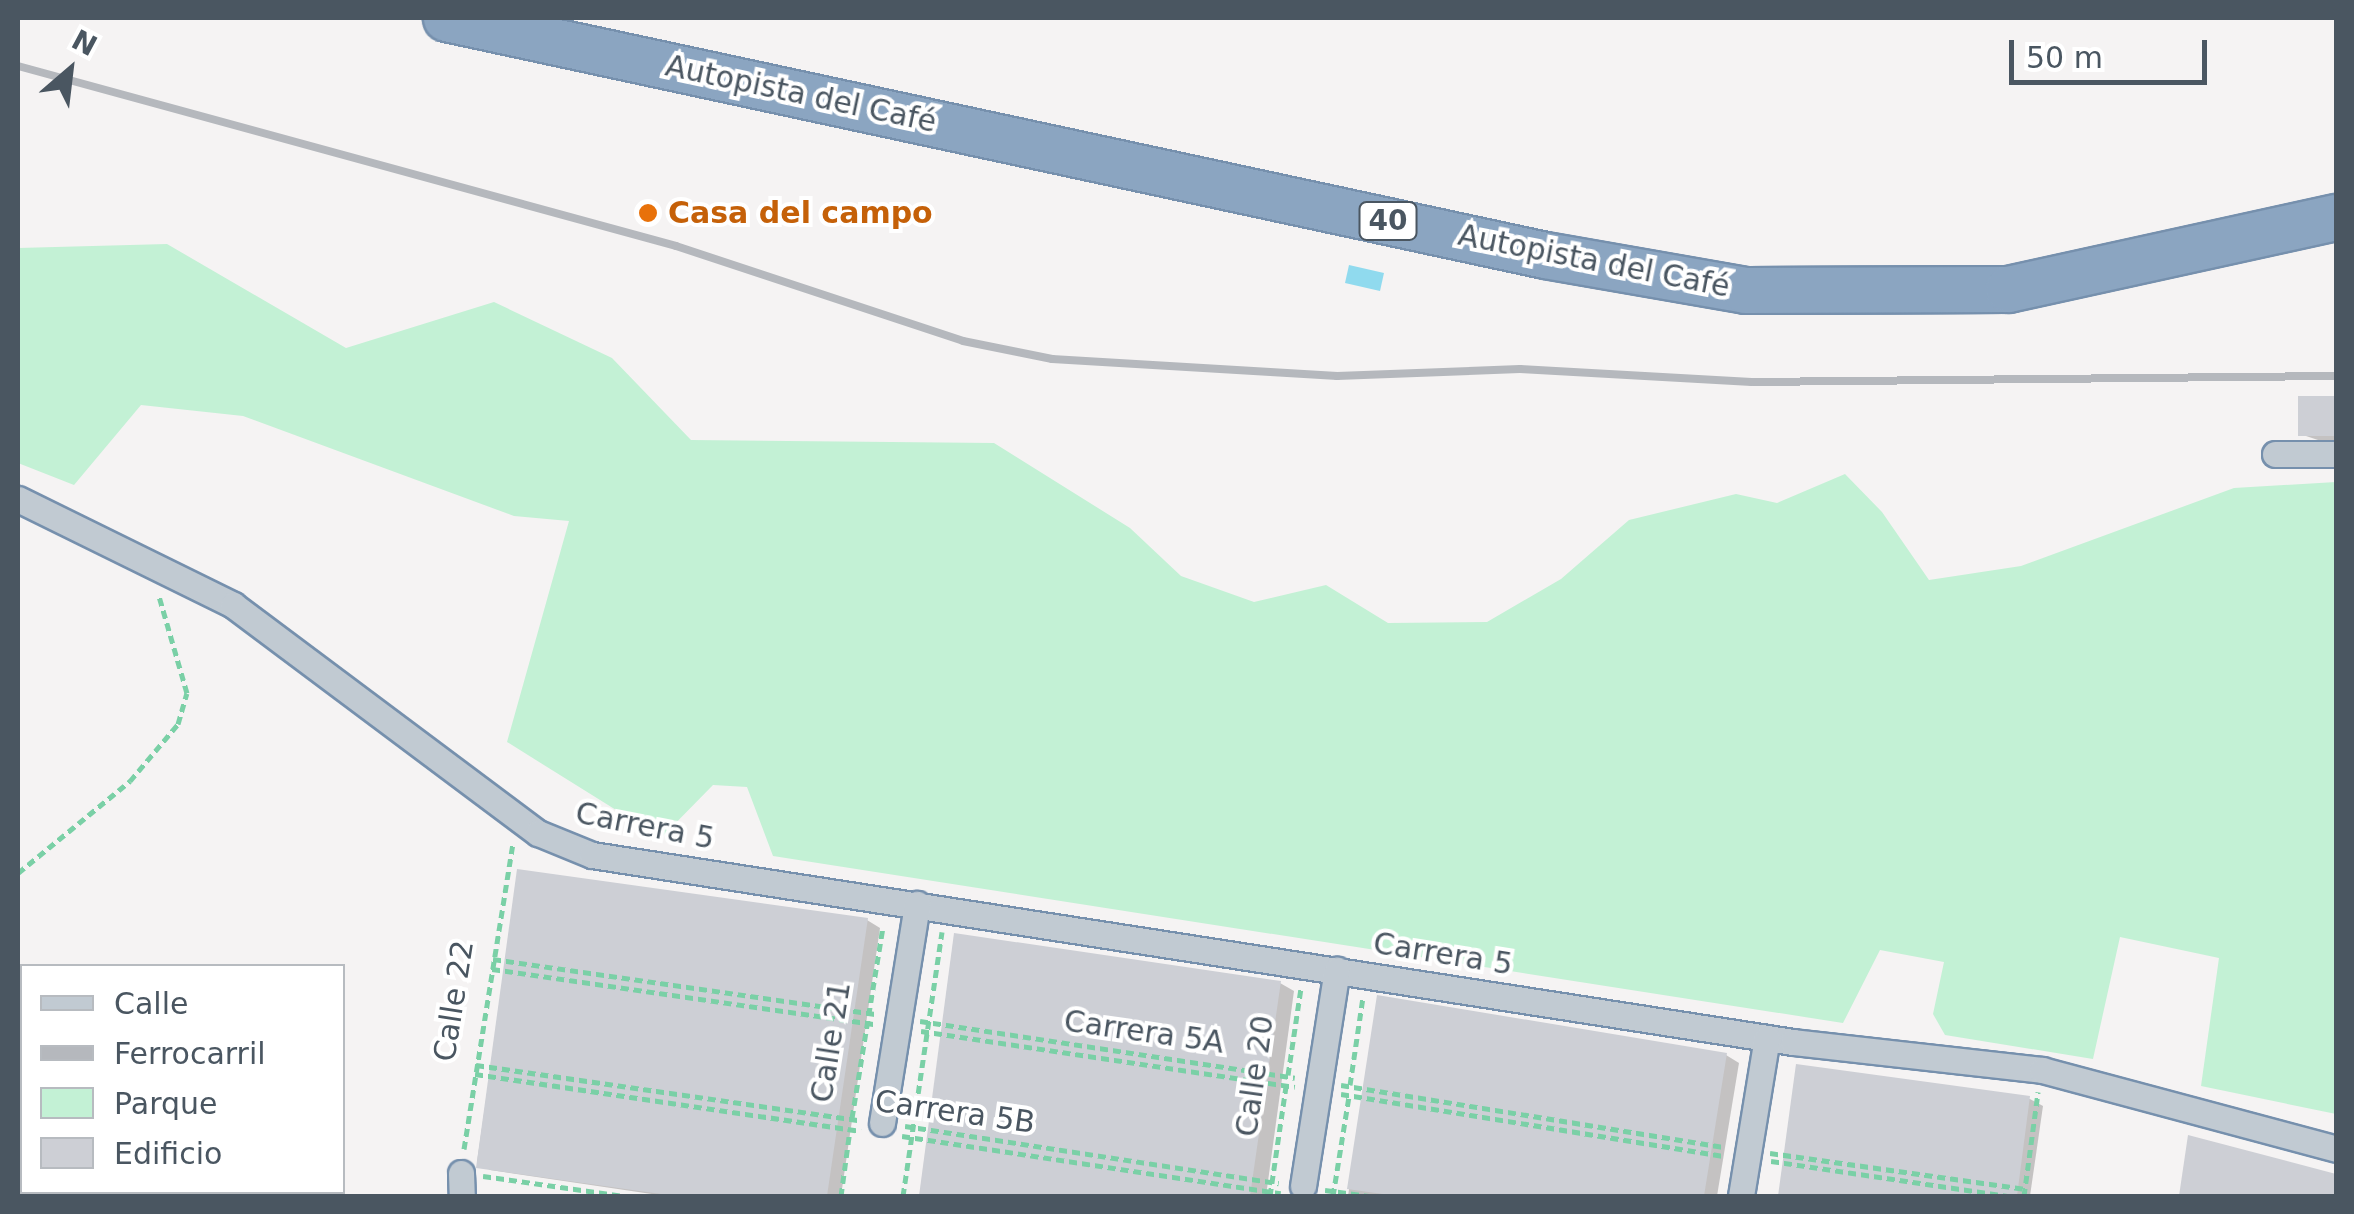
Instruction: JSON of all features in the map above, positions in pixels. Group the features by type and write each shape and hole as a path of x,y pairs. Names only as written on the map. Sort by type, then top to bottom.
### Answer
{"highway":[{"name":"Autopista del Café","path":"446,18 1526,251 1745,290 2008,289 2336,217"}],"street":[{"path":"2275,454 2336,454"},
{"name":"Carrera 5","path":"18,499 233,604 538,833 592,855 1767,1038 2042,1070 2336,1149"},
{"path":"882,1124 917,904"},
{"path":"1303,1186 1336,970"},
{"path":"1742,1196 1767,1038"}],"path":[{"path":"18,873 130,781 178,724 187,693 151,564"},
{"name":"Calle 22","path":"462,1185 476,1065 518,816"},
{"name":"Calle 21","path":"841,1196 887,899"},
{"path":"902,1196 945,908"},
{"name":"Carrera 5A","path":"493,960 870,1013 927,1032 1286,1086 1350,1086 2008,1196"},
{"name":"Calle 20","path":"1270,1196 1304,965"},
{"name":"Carrera 5A","path":"492,969 868,1023 928,1022 1288,1076 1349,1096 2024,1193"},
{"path":"1334,1194 1367,975"},
{"name":"Carrera 5B","path":"476,1065 1303,1186 1334,1194 1369,1196"},
{"path":"2024,1193 2042,1070"},
{"path":"462,1185 624,1196"}],"green space":[{"path":"167,244 346,348 494,302 612,358 691,440 994,443 1130,528 1181,576 1254,602 1326,585 1388,623 1487,622 1561,579 1629,520 1736,494 1777,503 1845,474 1882,512 1929,580 2021,566 2234,488 2336,482 2336,1114 2201,1086 2219,958 2120,937 2093,1059 1945,1035 1933,1014 1944,962 1880,950 1843,1023 773,856 747,787 713,785 661,838 507,742 569,521 514,516 243,416 141,405 74,485 18,463 18,248"}],"water":[{"path":"1349,265 1384,273 1380,291 1345,283"}],"building":[{"path":"2298,396 2336,396 2336,436 2298,436"},
{"path":"517,869 868,918 827,1196 675,1196 476,1168"},
{"path":"954,933 1281,981 1250,1196 919,1196"},
{"path":"1377,995 1727,1053 1704,1196 1397,1196 1347,1189"},
{"path":"1796,1064 2030,1096 2017,1196 1778,1196"},
{"path":"2188,1135 2336,1174 2336,1196 2179,1196"}],"railway":[{"path":"18,66 676,246 963,341 1052,359 1337,376 1520,369 1752,382 2336,376"}],"place":[{"name":"Casa del campo","path":"648,213"}]}
